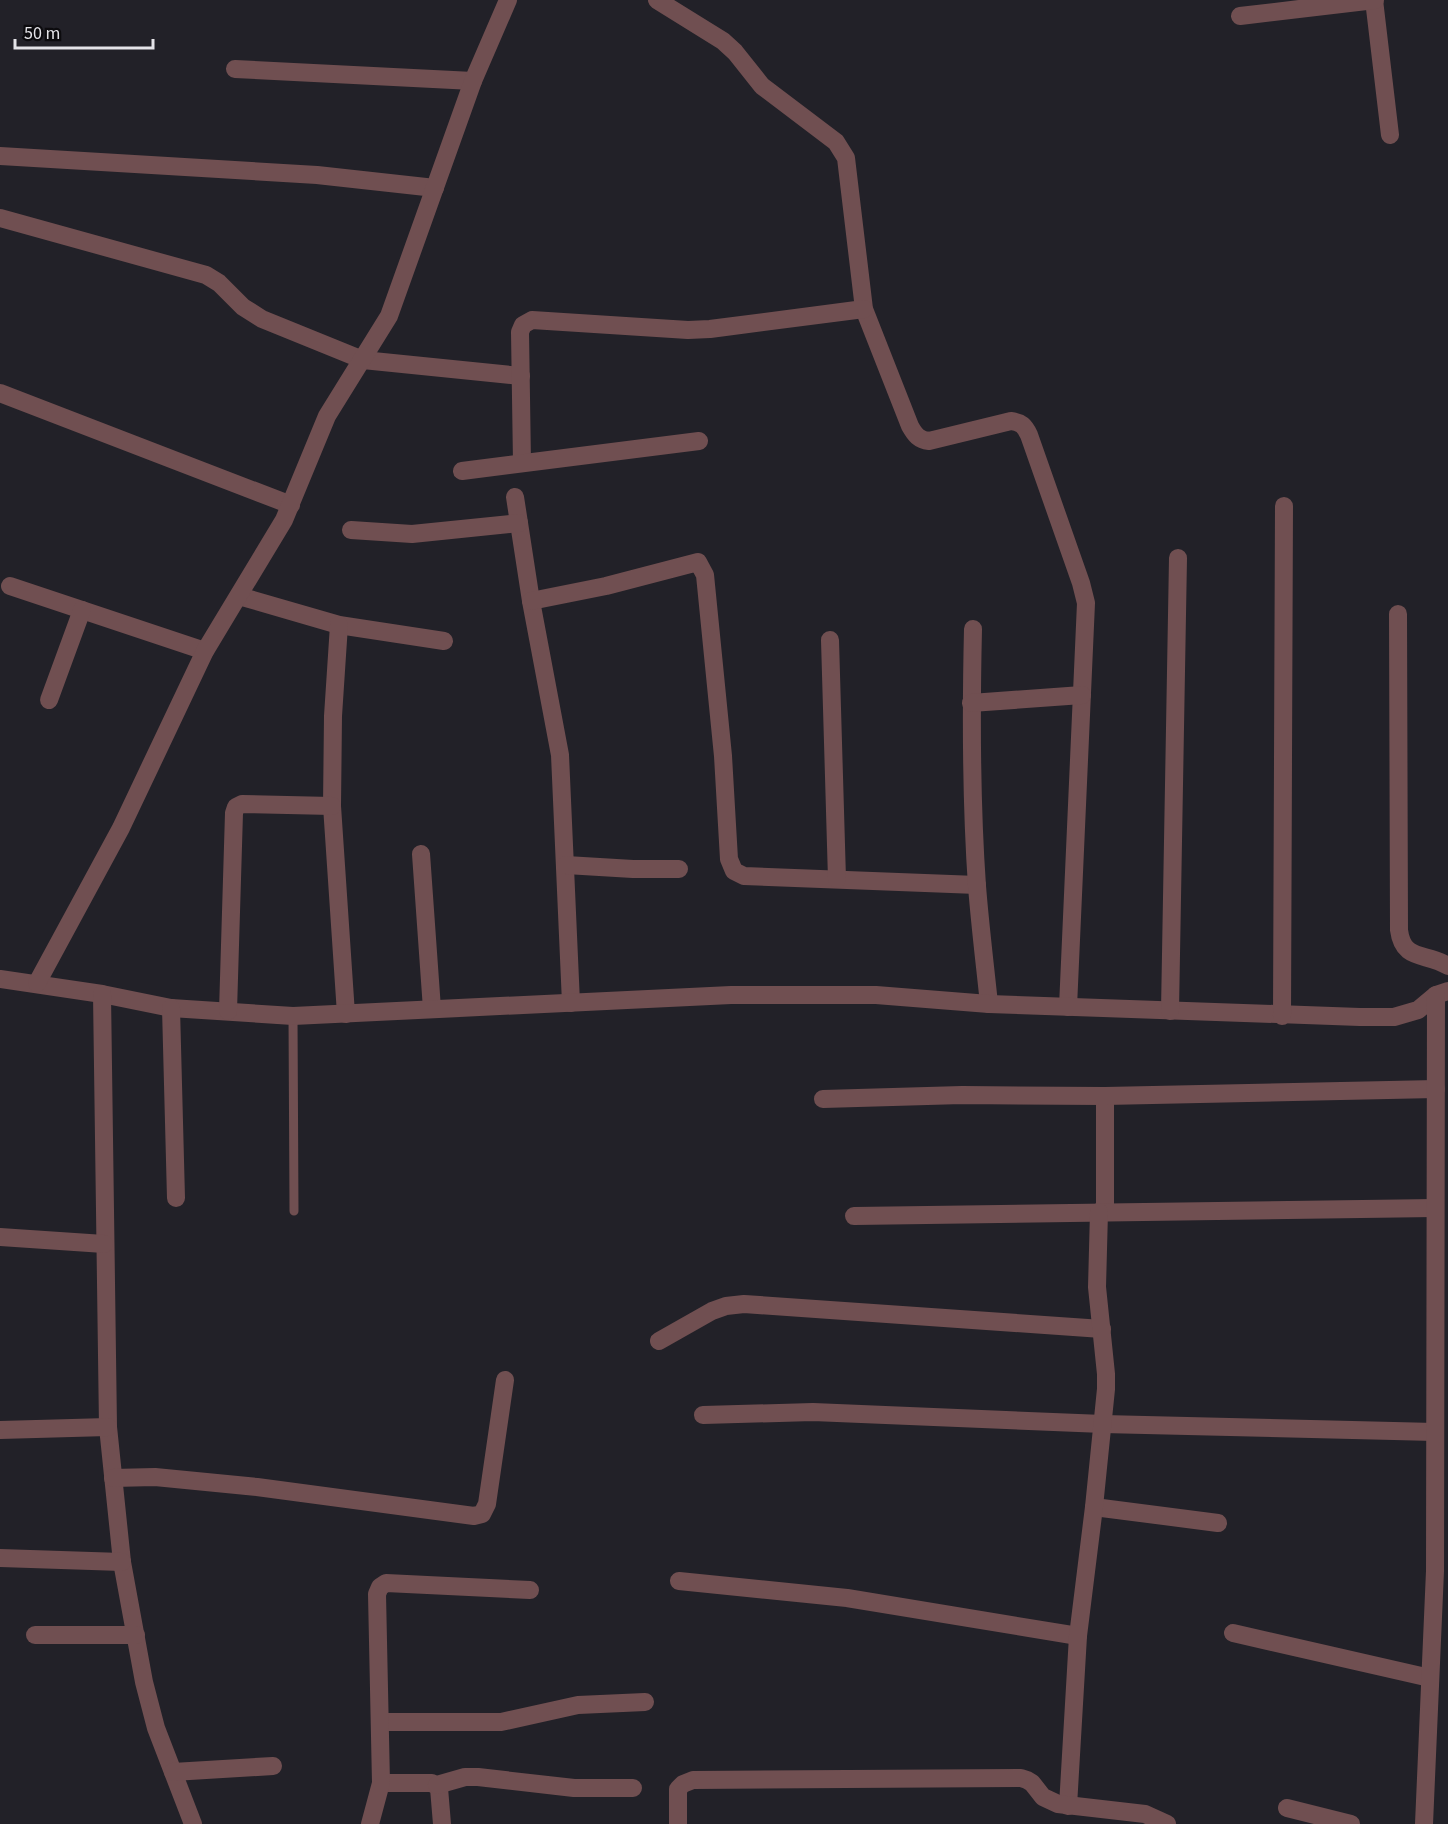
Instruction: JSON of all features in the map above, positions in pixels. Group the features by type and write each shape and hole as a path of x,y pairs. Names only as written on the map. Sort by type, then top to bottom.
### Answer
{"street":[{"path":"37,983 121,828 205,651 291,506 320,430 335,401 389,316 473,81 508,0"},
{"path":"657,0 723,41 735,52 762,87 836,142 846,158 864,309 914,435 921,440 929,441 1011,421 1019,422 1025,427 1081,583 1086,603 1068,1006"},
{"path":"1240,16 1374,0 1390,135"},
{"path":"235,69 473,81"},
{"path":"0,156 317,175 435,188"},
{"path":"0,218 206,274 219,283 243,307 262,319 363,360 520,376"},
{"path":"522,463 520,332 523,325 532,320 688,330 864,309"},
{"path":"0,393 291,506"},
{"path":"462,471 699,441"},
{"path":"515,497 531,601 560,755 572,1003"},
{"path":"1282,1016 1284,506"},
{"path":"351,530 412,534 519,524"},
{"path":"1170,1011 1178,558"},
{"path":"531,601 606,586 698,562 705,575 723,756 729,859 734,871 744,876 977,885"},
{"path":"10,586 205,651"},
{"path":"239,596 339,625 444,641"},
{"path":"49,700 82,610"},
{"path":"1398,614 1401,942 1411,952 1440,960 1448,966"},
{"path":"339,625 333,716 332,806 346,1014"},
{"path":"973,629 971,703 973,794 977,885 988,1004"},
{"path":"830,640 837,879"},
{"path":"971,703 1082,695"},
{"path":"228,1011 236,807 242,804 332,806"},
{"path":"421,854 432,1009"},
{"path":"566,865 679,869"},
{"path":"0,979 102,994 171,1008 293,1016 731,996 876,995 988,1004 1282,1016 1394,1017 1418,1010 1442,993"},
{"path":"1424,1824 1435,1571 1436,1089 1442,993"},
{"path":"102,994 108,1427 122,1562 150,1708 193,1824"},
{"path":"171,1008 176,1198"},
{"path":"823,1099 1436,1089"},
{"path":"1068,1806 1078,1635 1103,1424 1106,1374 1097,1287 1102,1212 1105,1096"},
{"path":"854,1216 1435,1208"},
{"path":"0,1237 104,1244"},
{"path":"659,1341 712,1311 726,1306 744,1304 1102,1329"},
{"path":"113,1478 155,1477 256,1486 474,1516 482,1514 487,1504 505,1380"},
{"path":"703,1415 813,1412 1103,1424 1435,1432"},
{"path":"0,1430 108,1427"},
{"path":"1094,1507 1218,1523"},
{"path":"0,1558 122,1562"},
{"path":"679,1581 847,1598 1078,1635"},
{"path":"370,1824 381,1783 377,1594 380,1587 386,1583 530,1590"},
{"path":"1233,1633 1430,1678"},
{"path":"35,1635 135,1635"},
{"path":"380,1722 501,1722 578,1705 645,1701"},
{"path":"173,1772 273,1766"},
{"path":"381,1783 432,1783 437,1785 465,1777 478,1777 574,1788 633,1788"},
{"path":"678,1824 678,1789 682,1784 693,1780 1021,1778 1032,1783 1048,1801 1068,1806 1145,1814 1167,1824"},
{"path":"437,1785 442,1824"},
{"path":"1287,1808 1351,1824"}],"lane":[{"path":"293,1016 294,1211"}]}
